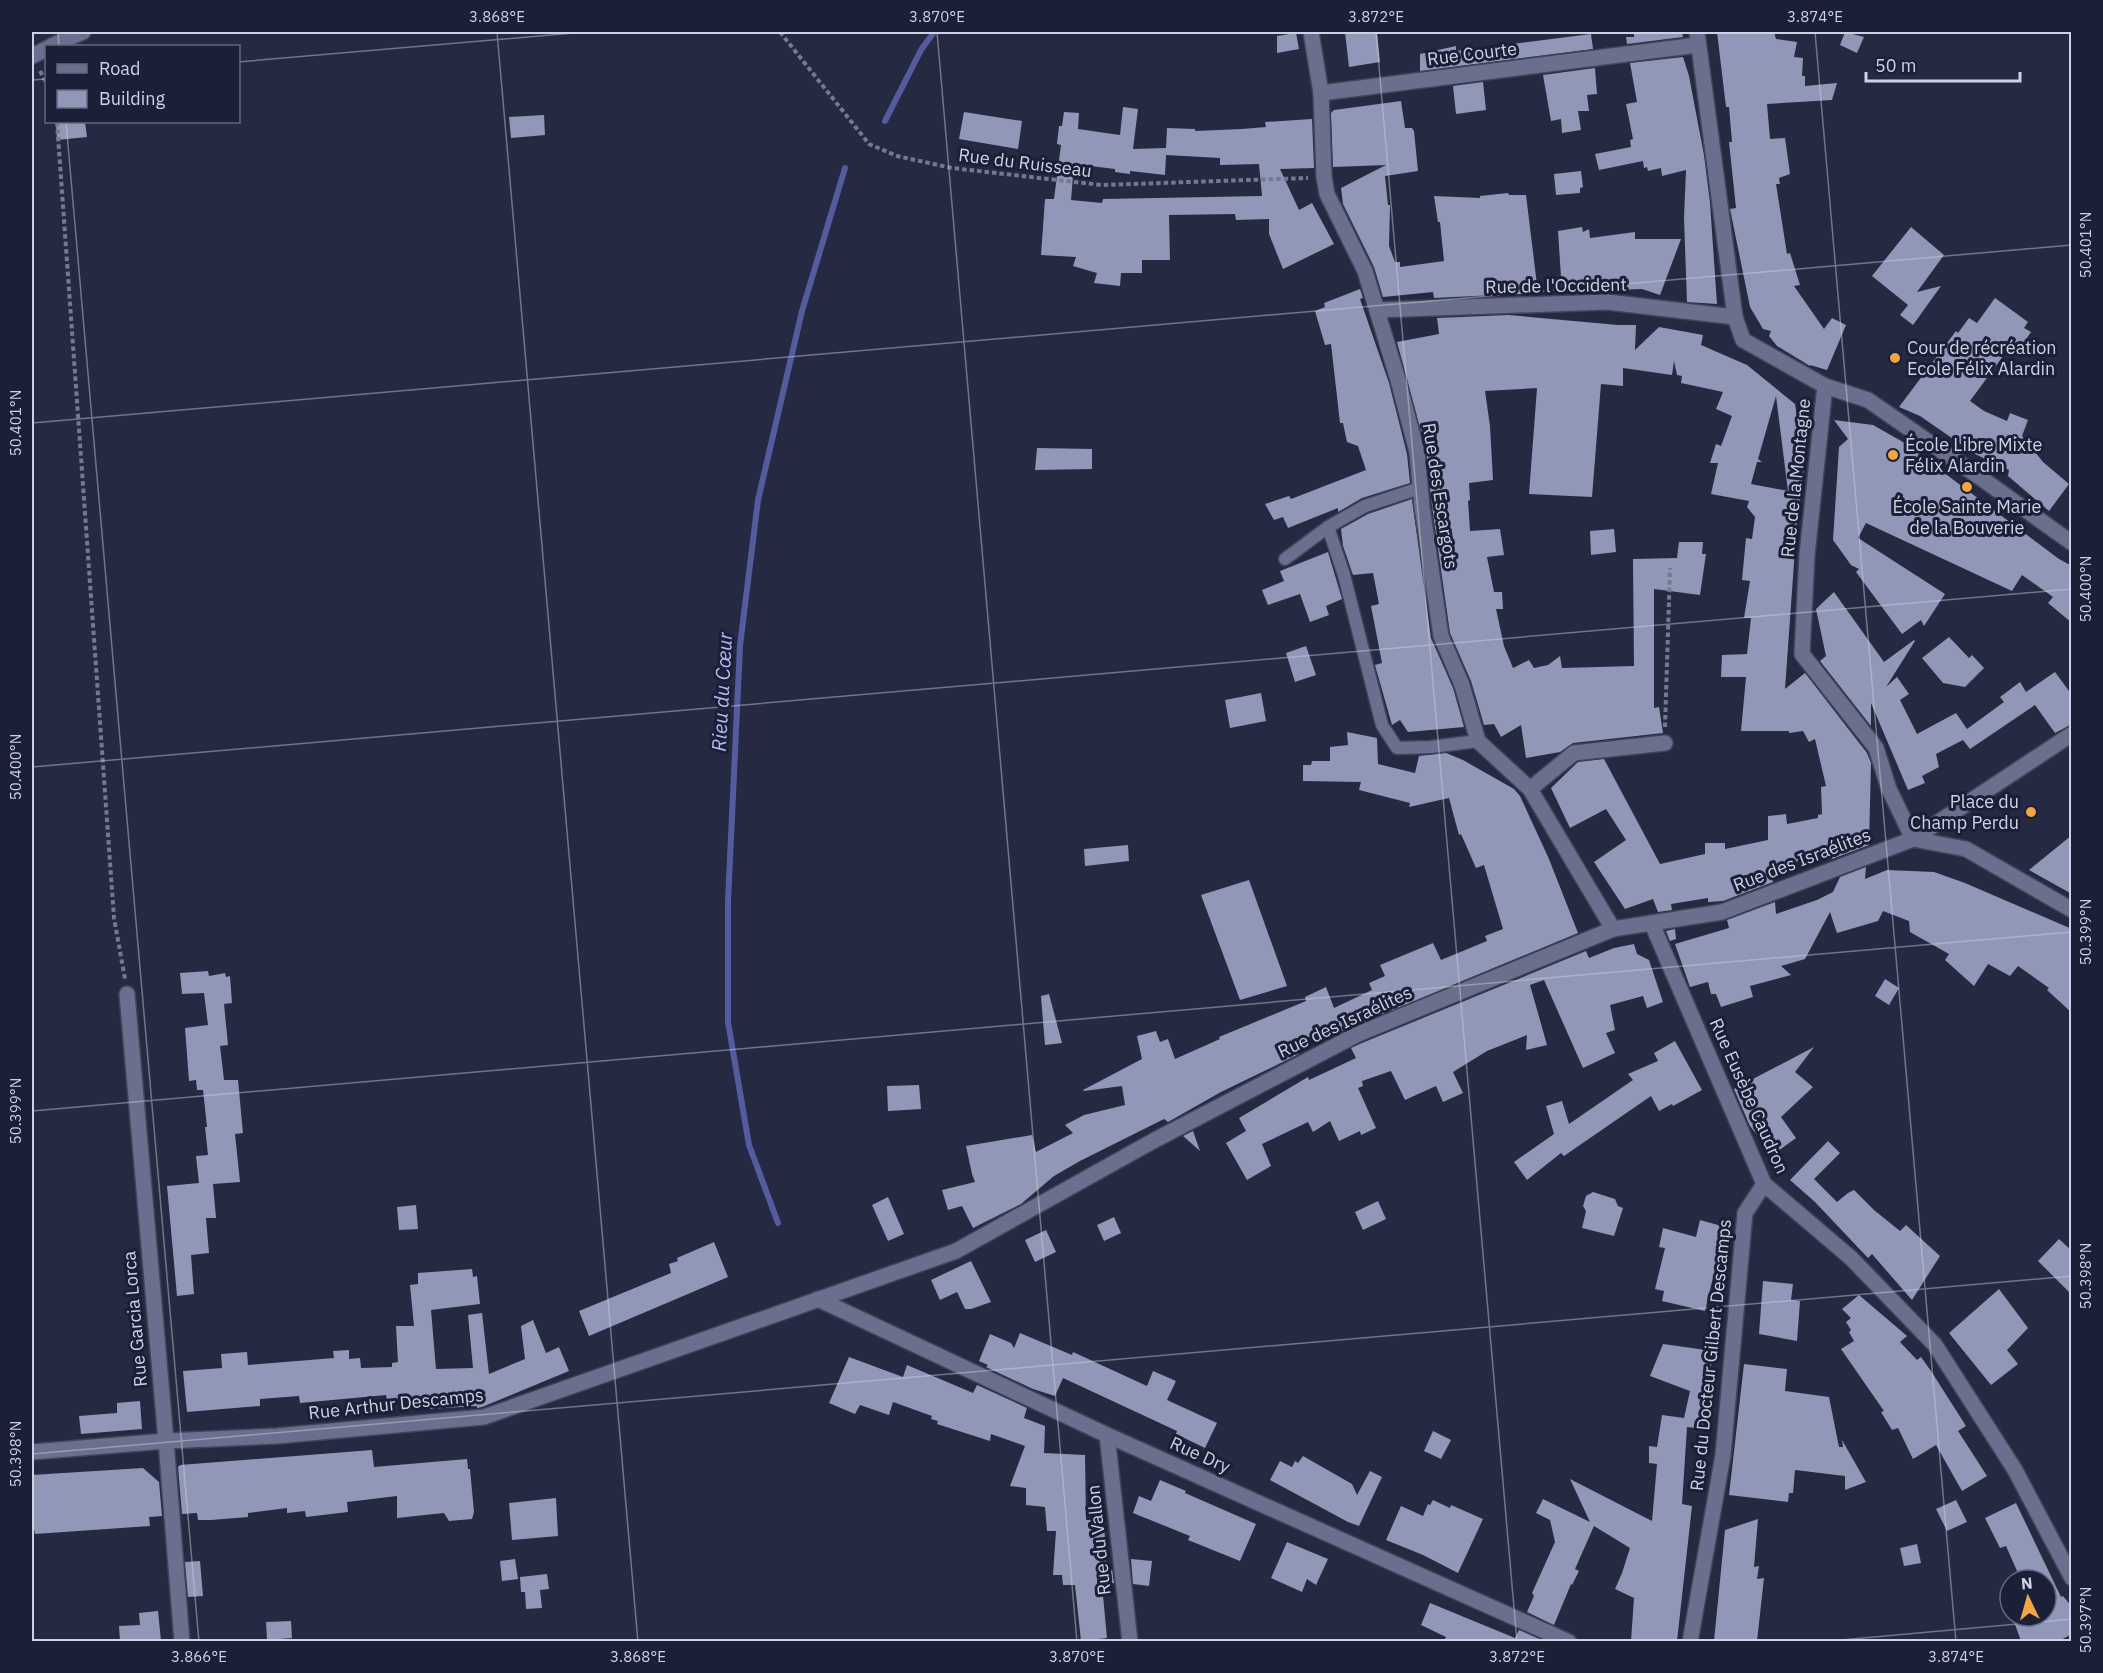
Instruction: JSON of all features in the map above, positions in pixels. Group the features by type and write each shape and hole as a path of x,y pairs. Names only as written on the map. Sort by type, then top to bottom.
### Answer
{"street":[{"path":"52,43 82,32"},
{"name":"Rue des Escargots","path":"1311,32 1321,93 1324,177 1328,194 1365,271 1417,452 1441,636 1462,685 1479,741 1530,789 1613,929"},
{"name":"Rue Courte","path":"1321,93 1698,38"},
{"name":"Rue de la Montagne","path":"1698,38 1735,317 1743,340 1825,386 1807,555 1802,654 1875,748 1890,789 1913,839"},
{"path":"32,56 45,48"},
{"name":"Rue de l'Occident","path":"1377,310 1607,302 1735,317"},
{"path":"1825,386 1868,400 2072,543"},
{"path":"1913,839 2072,734"},
{"path":"1530,789 1574,753 1665,743"},
{"path":"1913,839 1966,849 2072,910"},
{"name":"Rue des Israélites","path":"818,1299 956,1251 1153,1141 1358,1034 1613,929 1722,912 1913,839"},
{"name":"Rue Eusèbe Caudron","path":"1652,924 1764,1184 1851,1258 1935,1344 2015,1470 2072,1578"},
{"name":"Rue Garcia Lorca","path":"127,994 182,1641"},
{"name":"Rue du Docteur Gilbert Descamps","path":"1690,1641 1723,1455 1745,1213 1764,1184"},
{"name":"Rue Dry","path":"818,1299 1107,1435 1569,1641"},
{"name":"Rue Arthur Descamps","path":"32,1452 166,1441 277,1436 484,1417 818,1299"},
{"name":"Rue du Vallon","path":"1107,1435 1130,1641"}],"lane":[{"path":"1285,558 1328,527 1365,506 1420,488"},
{"path":"1328,527 1344,575 1382,725 1397,748 1431,747 1479,741"}],"path":[{"name":"Rue du Ruisseau","path":"780,32 869,144 897,156 952,168 1101,185 1324,177"},
{"path":"57,123 114,918 127,994"},
{"path":"1665,743 1670,568"}],"building":[{"path":"1345,32 1377,32 1380,62 1349,67"},
{"path":"1634,32 1682,32 1683,37 1627,44 1626,37 1634,37"},
{"path":"1717,32 1774,32 1776,39 1797,42 1794,57 1803,58 1802,76 1805,76 1805,86 1837,83 1832,100 1767,104 1770,139 1785,138 1790,174 1779,178 1780,184 1776,184 1787,254 1790,253 1800,285 1794,286 1824,329 1832,318 1846,325 1827,370 1810,366 1777,346 1769,336 1771,331 1763,329 1750,307 1730,209 1736,208 1729,142 1732,142"},
{"path":"1845,32 1864,37 1857,53 1840,45"},
{"path":"1296,33 1299,49 1277,53 1277,36"},
{"path":"1591,34 1593,49 1420,71 1420,54 1456,46 1456,51"},
{"path":"1683,57 1689,76 1704,155 1710,203 1717,304 1687,302 1684,218 1686,170 1662,176 1661,168 1648,171 1647,167 1644,168 1643,161 1599,170 1595,154 1631,147 1630,140 1633,139 1626,104 1637,102 1630,63"},
{"path":"1595,68 1597,94 1587,95 1589,111 1578,111 1581,130 1562,133 1561,119 1551,121 1543,75"},
{"path":"1483,82 1486,110 1456,114 1453,86"},
{"path":"1401,101 1405,128 1412,128 1414,131 1418,171 1385,176 1388,205 1390,205 1389,246 1395,262 1400,262 1400,267 1444,261 1440,222 1438,222 1434,196 1480,198 1480,196 1508,193 1509,195 1526,195 1538,293 1434,298 1433,292 1383,297 1374,267 1343,204 1341,188 1386,165 1333,167 1331,113 1334,110"},
{"path":"1123,107 1138,109 1133,149 1166,148 1167,128 1195,129 1195,131 1242,129 1266,127 1265,122 1312,119 1314,168 1280,169 1299,210 1312,203 1334,244 1283,269 1269,234 1269,219 1236,220 1235,214 1169,215 1170,260 1142,260 1142,273 1121,273 1120,286 1094,283 1097,273 1073,266 1076,257 1041,255 1045,199 1054,199 1061,145 1057,144 1059,126 1062,126 1064,112 1079,113 1078,129 1120,135","holes":["1166,155 1220,158 1220,165 1259,164 1262,196 1103,199 1102,203 1071,200 1074,164 1115,169 1115,172 1130,174 1130,171 1165,175"]},
{"path":"964,112 1022,121 1018,149 959,139"},
{"path":"544,115 545,135 511,138 509,117"},
{"path":"56,123 85,123 87,137 57,140"},
{"path":"1581,171 1583,187 1580,188 1580,193 1556,195 1554,174"},
{"path":"1582,227 1583,232 1589,229 1590,238 1635,232 1635,239 1681,239 1660,295 1642,289 1562,292 1558,231"},
{"path":"1911,227 1944,255 1917,292 1941,286 1913,325 1900,315 1908,305 1872,276"},
{"path":"1360,289 1363,298 1360,299 1389,383 1407,454 1410,483 1362,498 1338,512 1338,508 1288,528 1283,517 1274,520 1265,504 1289,496 1291,499 1366,470 1358,446 1347,442 1343,423 1340,423 1331,344 1325,345 1315,311 1325,307 1324,303"},
{"path":"1995,298 2028,322 2024,328 2031,332 2017,352 2009,348 1970,401 1984,411 2007,421 2010,413 2028,420 2022,436 2043,462 2069,484 2049,511 2008,476 2009,470 1975,454 1920,416 1899,407 1956,331 1958,333 1969,318 1977,323"},
{"path":"1509,315 1636,325 1635,350 1659,327 1703,335 1701,345 1747,365 1795,404 1804,467 1797,521 1785,689 1805,673 1867,753 1871,763 1869,845 1832,859 1829,852 1814,859 1810,851 1773,882 1723,901 1708,902 1708,898 1671,904 1672,910 1658,912 1653,899 1625,909 1594,862 1626,840 1606,809 1570,828 1551,788 1578,762 1604,759 1660,864 1705,854 1705,843 1725,843 1725,849 1768,840 1768,816 1786,814 1787,824 1818,818 1818,815 1822,814 1821,787 1826,786 1815,739 1809,742 1803,731 1789,733 1789,731 1741,731 1746,677 1721,677 1722,655 1747,654 1751,618 1744,618 1750,581 1742,580 1746,538 1752,539 1755,517 1747,507 1749,501 1711,494 1718,463 1710,463 1716,444 1721,446 1732,416 1716,409 1723,392 1681,383 1682,376 1677,375 1674,361 1672,375 1623,368 1623,386 1601,384 1592,497 1529,494 1537,388 1485,391 1490,426 1493,480 1469,483 1470,531 1500,529 1504,555 1487,557 1494,592 1502,592 1503,609 1496,609 1504,646 1513,668 1529,660 1534,668 1548,665 1560,656 1562,668 1634,666 1633,559 1677,558 1679,542 1703,542 1702,554 1706,554 1700,595 1654,589 1654,708 1659,707 1663,733 1573,743 1560,752 1526,758 1521,725 1501,737 1494,724 1484,725 1471,681 1450,633 1426,450 1397,342 1439,334 1437,318","holes":["1776,396 1788,491 1751,484 1757,462 1762,462 1758,459"]},
{"path":"1834,420 1873,425 1903,442 2059,559 2072,566 2072,623 2048,603 2053,597 2022,575 2012,591 1866,523 1858,538 1945,594 1924,626 1921,620 1902,634 1856,572 1859,569 1851,565 1833,540 1839,447 1848,439"},
{"path":"1037,448 1092,449 1092,469 1035,470"},
{"path":"1412,499 1431,638 1453,688 1464,727 1408,732 1400,720 1392,725 1375,665 1382,663 1371,606 1379,604 1373,573 1353,575 1343,546 1341,529 1368,514"},
{"path":"1614,529 1616,552 1591,555 1590,531"},
{"path":"1328,552 1342,599 1326,606 1329,615 1310,622 1300,594 1268,605 1262,590 1284,581 1280,571"},
{"path":"1834,592 1884,662 1915,641 1886,687 1897,677 1909,694 1900,700 1917,734 1956,713 1967,729 2004,702 2000,697 2020,682 2026,692 2055,672 2072,695 2072,724 2055,733 2035,705 1970,749 1963,740 1936,754 1939,767 1922,776 1925,783 1908,790 1871,703 1871,726 1820,661 1826,656 1816,609"},
{"path":"1949,637 1969,658 1972,655 1984,668 1965,687 1943,683 1922,658"},
{"path":"1306,646 1316,675 1295,682 1286,653"},
{"path":"1261,693 1266,721 1230,728 1225,700"},
{"path":"1347,732 1377,738 1378,764 1415,773 1419,756 1446,753 1514,789 1520,796 1549,859 1578,933 1342,1031 1338,1023 1295,1044 1299,1054 1221,1092 1168,1122 1164,1119 1080,1161 1054,1176 1021,1204 973,1228 962,1206 948,1210 942,1190 975,1182 966,1146 1032,1135 1036,1152 1073,1133 1065,1125 1084,1115 1125,1105 1122,1086 1083,1090 1142,1059 1137,1036 1156,1031 1160,1042 1168,1039 1175,1059 1220,1039 1219,1037 1306,1001 1305,997 1326,987 1334,1008 1372,990 1369,983 1385,976 1380,965 1433,943 1441,960 1487,941 1485,936 1503,929 1484,865 1476,868 1461,834 1459,835 1449,798 1409,807 1410,803 1359,790 1361,782 1303,781 1303,765 1311,765 1312,761 1330,761 1330,747 1348,745"},
{"path":"2072,835 2072,894 2029,870"},
{"path":"1128,845 1129,861 1085,866 1084,849"},
{"path":"1866,867 1865,879 1887,870 1934,872 2072,929 2072,1013 2047,990 2049,988 2018,966 2010,976 1988,964 1974,986 1945,960 1949,954 1910,932 1909,921 1883,911 1878,921 1837,933 1830,912 1805,959 1781,966 1791,975 1750,986 1753,997 1721,1007 1716,994 1711,994 1708,982 1690,987 1675,944 1729,928 1727,920 1775,902 1776,914 1817,900 1833,892 1840,877"},
{"path":"1249,880 1287,986 1240,1000 1201,895"},
{"path":"1675,929 1676,939 1670,941 1666,931"},
{"path":"1634,944 1637,954 1649,960 1663,1002 1647,1008 1643,996 1610,1005 1615,1030 1606,1033 1615,1053 1583,1068 1544,980 1530,985 1547,1045 1526,1050 1527,1035 1487,1051 1453,1072 1463,1093 1443,1102 1436,1086 1405,1100 1391,1071 1362,1081 1363,1086 1358,1088 1376,1128 1361,1135 1360,1131 1339,1141 1330,1121 1313,1132 1308,1122 1262,1144 1271,1166 1247,1180 1226,1143 1246,1131 1239,1118 1308,1077 1309,1080 1356,1058 1351,1048 1586,951 1589,958 1614,948"},
{"path":"208,971 209,976 225,973 226,977 230,976 232,1003 224,1004 228,1045 220,1046 224,1080 238,1080 243,1133 235,1134 240,1182 213,1184 216,1218 206,1218 209,1253 191,1255 194,1294 177,1296 167,1186 199,1183 196,1156 208,1155 203,1090 197,1090 196,1080 189,1081 185,1028 208,1025 204,993 182,994 180,973"},
{"path":"1885,979 1899,988 1889,1005 1875,996"},
{"path":"1049,994 1062,1043 1045,1045 1041,996"},
{"path":"1675,1041 1702,1090 1659,1111 1651,1096 1564,1156 1561,1153 1527,1180 1514,1162 1554,1134 1546,1106 1562,1101 1569,1124 1633,1080 1628,1074 1658,1061 1654,1053"},
{"path":"1814,1047 1795,1072 1813,1087 1781,1117 1796,1138 1774,1154 1750,1126 1734,1089"},
{"path":"919,1085 921,1109 888,1111 887,1086"},
{"path":"1193,1131 1200,1151 1183,1136"},
{"path":"1828,1141 1840,1153 1814,1179 1837,1202 1854,1190 1900,1231 1906,1225 1940,1256 1912,1300 1872,1254 1868,1258 1815,1202 1790,1180"},
{"path":"1593,1192 1615,1199 1618,1206 1623,1208 1614,1236 1582,1228 1586,1211 1583,1206 1586,1196"},
{"path":"888,1197 904,1234 888,1241 872,1205"},
{"path":"1378,1201 1386,1219 1363,1230 1355,1212"},
{"path":"416,1205 418,1229 399,1230 397,1207"},
{"path":"1114,1217 1121,1233 1104,1241 1097,1225"},
{"path":"1700,1220 1725,1227 1705,1311 1662,1301 1664,1291 1655,1289 1665,1248 1659,1247 1663,1228 1696,1237"},
{"path":"1046,1230 1056,1252 1035,1262 1025,1240"},
{"path":"2059,1239 2072,1251 2072,1295 2038,1261"},
{"path":"714,1242 728,1277 589,1336 579,1311 671,1273 669,1264 678,1261 677,1258"},
{"path":"971,1261 991,1302 965,1309 957,1292 940,1300 931,1280"},
{"path":"472,1269 473,1277 477,1276 480,1304 431,1310 436,1369 473,1368 468,1315 482,1313 489,1374 525,1359 521,1326 533,1320 546,1353 559,1347 569,1371 477,1408 477,1406 428,1409 427,1396 387,1400 386,1395 300,1403 299,1396 260,1399 260,1406 187,1412 183,1371 222,1368 221,1354 247,1352 248,1365 334,1358 333,1351 349,1350 349,1359 360,1358 361,1368 392,1367 392,1363 398,1362 396,1326 414,1326 410,1285 418,1284 418,1273"},
{"path":"1763,1281 1793,1284 1791,1300 1800,1301 1797,1341 1759,1334"},
{"path":"1999,1289 2028,1328 2007,1350 2018,1364 1991,1385 1949,1333"},
{"path":"1859,1295 1907,1336 1900,1342 1917,1360 1921,1357 1931,1371 1966,1426 1958,1431 1987,1476 1962,1491 1936,1445 1913,1459 1898,1428 1892,1430 1881,1412 1884,1411 1841,1349 1854,1341 1846,1322 1851,1318 1842,1309"},
{"path":"1020,1333 1072,1355 1073,1352 1147,1386 1153,1371 1176,1381 1167,1400 1217,1423 1205,1448 1176,1434 1177,1431 1063,1378 1055,1396 1033,1389 986,1367 988,1365 979,1361 990,1334 1011,1343 1014,1348"},
{"path":"1663,1344 1713,1351 1703,1429 1687,1427 1682,1504 1692,1506 1677,1641 1631,1641 1634,1598 1615,1589 1630,1548 1594,1526 1575,1569 1579,1571 1554,1625 1527,1612 1534,1596 1532,1593 1555,1542 1550,1520 1536,1513 1543,1499 1590,1522 1570,1479 1652,1521 1657,1464 1649,1463 1649,1446 1657,1447 1662,1415 1684,1418 1690,1391 1650,1376"},
{"path":"849,1357 903,1377 907,1365 973,1393 977,1385 1027,1408 1024,1418 1045,1426 1044,1453 1085,1455 1086,1520 1104,1520 1107,1583 1112,1569 1114,1583 1102,1585 1107,1638 1081,1641 1075,1585 1063,1585 1062,1575 1053,1575 1056,1531 1047,1531 1045,1507 1026,1505 1026,1488 1010,1486 1025,1446 991,1434 990,1441 937,1424 938,1421 931,1419 932,1416 893,1402 889,1415 860,1405 855,1414 829,1403"},
{"path":"1744,1364 1787,1369 1785,1391 1829,1397 1839,1447 1843,1447 1842,1440 1866,1482 1845,1490 1845,1476 1795,1470 1793,1493 1789,1493 1788,1502 1729,1495"},
{"path":"140,1401 142,1429 81,1434 79,1416 117,1413 117,1403"},
{"path":"1433,1431 1451,1440 1441,1459 1424,1451"},
{"path":"372,1450 374,1467 467,1459 474,1512 472,1519 449,1521 444,1513 397,1518 397,1496 347,1502 348,1512 306,1517 305,1511 287,1513 287,1508 248,1513 248,1517 211,1520 198,1520 197,1513 182,1514 178,1467 180,1465"},
{"path":"1303,1456 1352,1484 1357,1495 1370,1471 1382,1477 1359,1526 1270,1480 1280,1461 1292,1467 1295,1461 1298,1463"},
{"path":"143,1468 159,1482 162,1516 149,1517 150,1526 35,1534 32,1529 32,1475"},
{"path":"1160,1480 1256,1524 1240,1561 1188,1540 1190,1536 1133,1513 1139,1496 1151,1501"},
{"path":"556,1498 558,1536 512,1540 509,1503"},
{"path":"1433,1500 1483,1519 1458,1573 1386,1540 1401,1506 1423,1516 1428,1504 1430,1505"},
{"path":"1956,1500 1967,1522 1947,1531 1936,1509"},
{"path":"2016,1503 2047,1568 2016,1568 2006,1546 2000,1548 1985,1518"},
{"path":"1758,1519 1754,1567 1759,1566 1757,1579 1764,1578 1757,1641 1714,1641 1725,1530"},
{"path":"1287,1542 1328,1559 1316,1585 1307,1579 1302,1592 1271,1578"},
{"path":"1917,1544 1921,1563 1904,1566 1900,1548"},
{"path":"515,1559 518,1579 502,1581 500,1561"},
{"path":"1131,1559 1152,1561 1149,1586 1133,1584"},
{"path":"200,1561 203,1596 188,1597 185,1562"},
{"path":"547,1574 549,1589 540,1590 542,1608 526,1609 525,1592 521,1592 520,1577"},
{"path":"2058,1591 2061,1597 2063,1596 2072,1607 2072,1634 2059,1641 2021,1641 2016,1628 2058,1628"},
{"path":"1430,1603 1515,1638 1519,1630 1544,1641 1444,1641 1446,1637 1421,1625"},
{"path":"158,1611 161,1641 120,1641 119,1626 140,1625 139,1613"},
{"path":"291,1621 292,1638 267,1640 266,1622"}],"waterway":[{"name":"Rieu du Cœur","path":"885,121 921,50 934,32"},
{"name":"Rieu du Cœur","path":"778,1223 749,1145 728,1022 728,901 740,646 758,500 802,311 845,168"}],"place":[{"name":"Cour de récréation Ecole Félix Alardin","path":"1895,358"},
{"name":"École Libre Mixte Félix Alardin","path":"1893,455"},
{"name":"École Sainte Marie de la Bouverie","path":"1967,487"},
{"name":"Place du Champ Perdu","path":"2031,812"}]}
